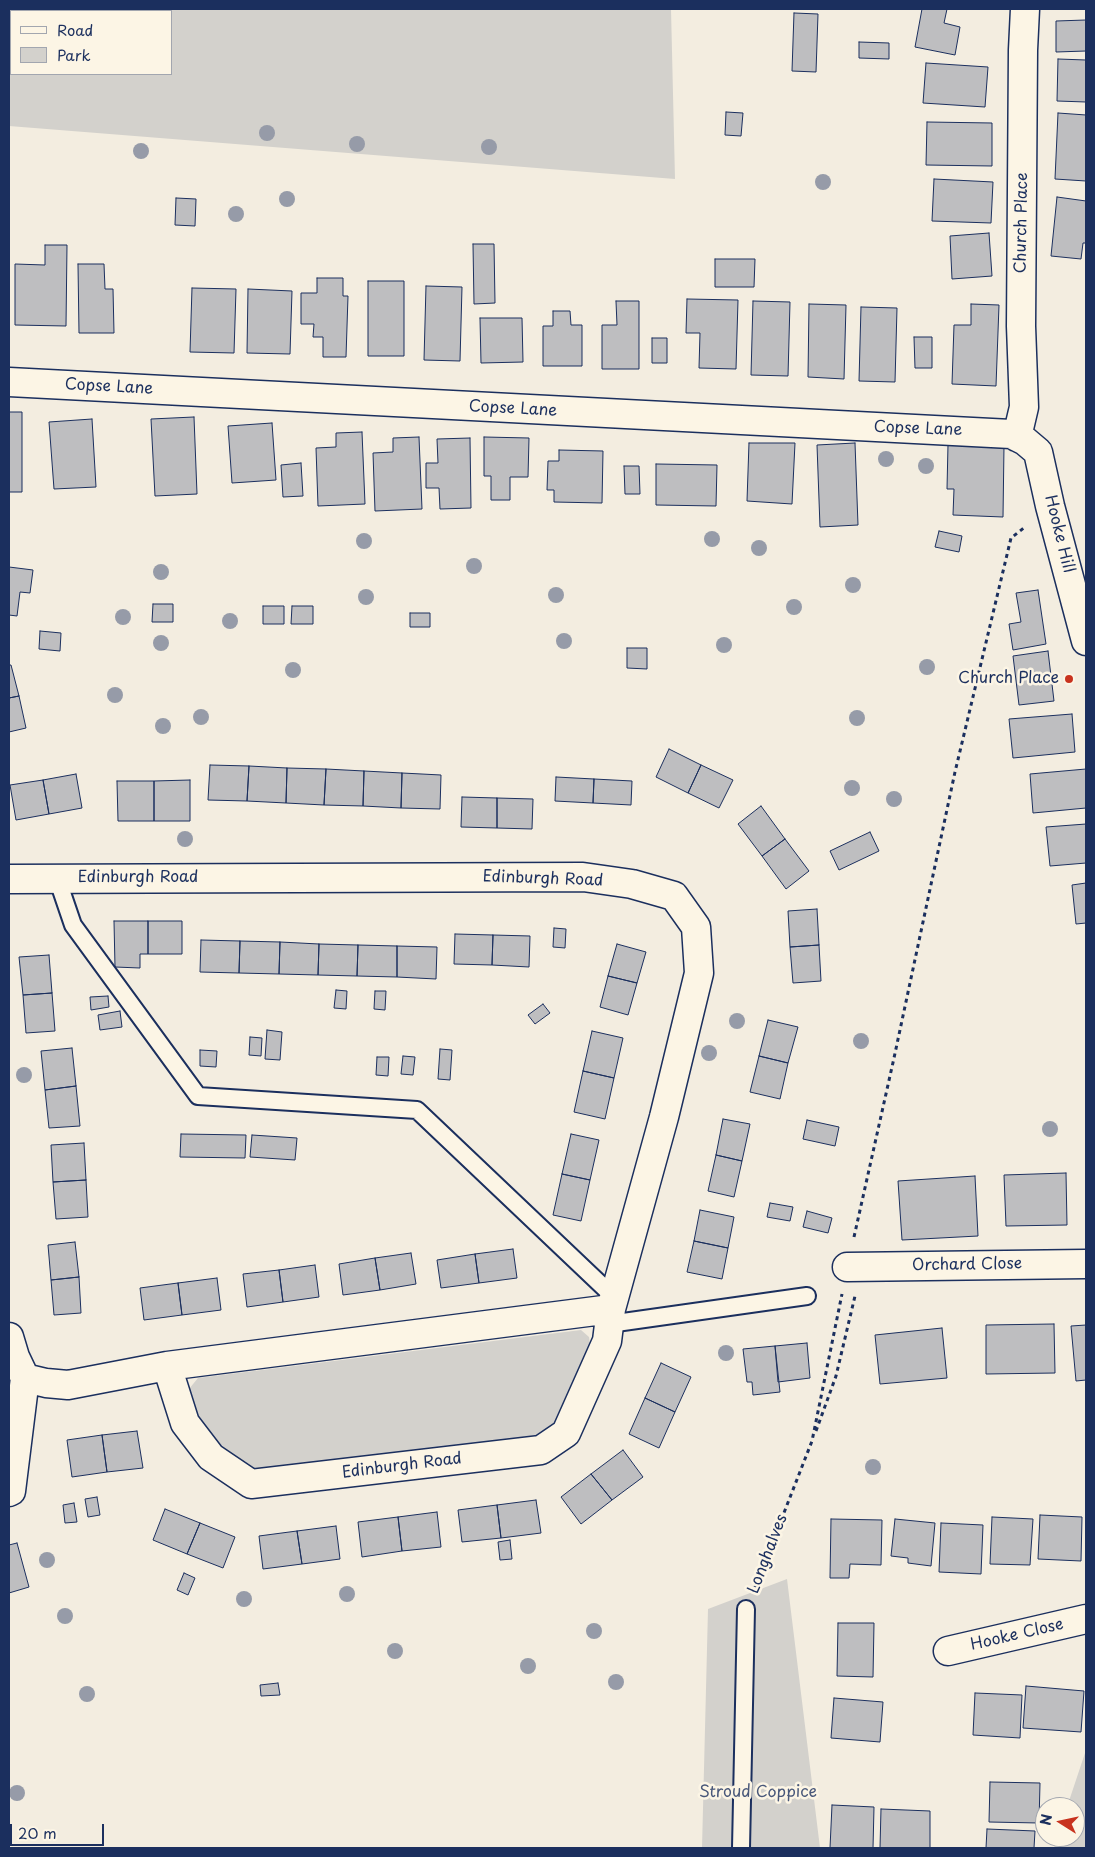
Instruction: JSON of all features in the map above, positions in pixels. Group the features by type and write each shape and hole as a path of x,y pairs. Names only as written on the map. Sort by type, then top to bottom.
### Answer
{"street":[{"name":"Church Place","path":"1017,437 1024,407 1021,316 1025,9"},
{"name":"Copse Lane","path":"9,382 855,427 998,432 1017,437"},
{"name":"Hooke Hill","path":"1017,437 1038,452 1050,506 1086,641"},
{"name":"Edinburgh Road","path":"9,879 582,877 632,884 674,896 696,927 699,973 664,1117 612,1311 608,1341 566,1433 541,1450 250,1484 211,1457 185,1423 167,1366"},
{"name":"Orchard Close","path":"855,1267 1086,1264"},
{"path":"25,1378 46,1383 68,1385 167,1366 612,1311"},
{"path":"9,1337 15,1357 25,1378 11,1491 9,1492"},
{"name":"Hooke Close","path":"948,1652 1086,1619"}],"lane":[{"path":"57,878 73,925 198,1096 417,1110 612,1311 807,1296"},
{"name":"Longhalves","path":"741,1848 746,1609"}],"path":[{"path":"812,1441 836,1376 894,1058 955,772 1011,538 1050,506"},
{"name":"Longhalves","path":"746,1609 812,1441 855,1267"}],"green space":[{"path":"9,9 671,9 675,179 9,126"},
{"path":"581,1330 589,1337 591,1352 560,1424 546,1434 247,1473 232,1464 187,1403 189,1389 198,1378"},
{"name":"Stroud Coppice","path":"787,1579 820,1848 702,1848 708,1609"},
{"path":"1086,1750 1086,1848 1054,1848 1085,1847 1085,1797 1070,1797"}],"building":[{"path":"922,9 947,9 944,23 960,27 955,55 915,47"},
{"path":"794,13 818,14 816,72 792,71"},
{"path":"1086,20 1086,51 1056,52 1056,21"},
{"path":"859,42 889,43 889,59 859,58"},
{"path":"1058,59 1086,60 1086,102 1057,101"},
{"path":"926,63 988,67 985,107 923,103"},
{"path":"726,112 743,113 741,136 725,135"},
{"path":"1058,113 1086,115 1086,181 1055,179"},
{"path":"927,122 992,123 992,166 926,165"},
{"path":"934,179 993,182 991,223 932,221"},
{"path":"1057,197 1086,201 1086,243 1083,243 1081,259 1051,256"},
{"path":"176,198 196,199 195,226 175,225"},
{"path":"989,233 992,276 952,279 950,236"},
{"path":"473,244 494,244 495,303 474,304"},
{"path":"45,245 67,245 66,326 15,325 15,264 45,265"},
{"path":"715,259 755,259 754,287 715,287"},
{"path":"78,264 104,264 105,289 113,289 114,333 79,333"},
{"path":"317,278 343,278 343,296 348,296 346,357 323,357 323,337 313,337 314,324 301,324 301,293 317,293"},
{"path":"368,281 404,281 404,356 368,356"},
{"path":"426,286 462,287 460,361 424,360"},
{"path":"192,288 236,289 234,353 190,352"},
{"path":"248,289 292,291 290,354 247,353"},
{"path":"687,299 738,300 736,369 699,368 700,333 686,333"},
{"path":"616,301 639,301 639,369 602,369 602,325 617,325"},
{"path":"753,301 790,302 788,376 751,375"},
{"path":"809,304 846,305 844,379 808,377"},
{"path":"971,304 999,305 996,386 952,384 954,325 971,325"},
{"path":"861,307 897,308 895,382 859,381"},
{"path":"553,311 570,311 571,325 582,325 582,366 543,366 543,326 553,326"},
{"path":"480,318 522,318 523,362 481,363"},
{"path":"914,337 932,337 932,368 915,368"},
{"path":"652,338 667,338 667,363 652,363"},
{"path":"9,412 22,412 22,492 9,492"},
{"path":"194,417 197,494 155,496 151,419"},
{"path":"92,419 96,487 54,489 49,422"},
{"path":"272,423 276,480 232,483 228,426"},
{"path":"362,432 365,504 318,506 316,448 336,447 336,433"},
{"path":"419,437 422,509 375,511 373,453 393,452 393,438"},
{"path":"484,437 529,438 528,477 510,477 510,500 491,500 491,476 484,476"},
{"path":"470,438 471,508 440,509 439,488 426,488 426,463 438,463 437,439"},
{"path":"749,443 795,443 792,504 747,501"},
{"path":"855,443 858,525 820,527 817,445"},
{"path":"948,445 1004,446 1003,517 953,515 954,489 947,489"},
{"path":"559,450 603,451 602,503 554,502 554,490 547,490 548,461 559,461"},
{"path":"301,463 303,496 283,497 281,465"},
{"path":"656,464 717,465 716,506 656,505"},
{"path":"624,466 639,466 640,494 625,494"},
{"path":"939,531 962,536 959,552 935,547"},
{"path":"9,567 33,570 30,593 20,592 17,616 9,615"},
{"path":"1038,590 1046,644 1013,650 1009,624 1021,622 1016,593"},
{"path":"153,604 173,604 173,622 152,622"},
{"path":"263,606 284,606 284,624 263,624"},
{"path":"292,606 313,606 313,624 291,624"},
{"path":"410,613 430,613 430,627 410,627"},
{"path":"40,631 61,633 60,651 39,649"},
{"path":"627,648 647,648 647,669 627,668"},
{"path":"1048,651 1054,701 1019,705 1013,656"},
{"path":"9,665 11,665 19,696 9,698"},
{"path":"19,696 26,728 9,732 9,698"},
{"path":"1072,714 1075,752 1013,758 1009,719"},
{"path":"669,749 701,765 688,793 656,777"},
{"path":"210,765 249,766 247,801 208,800"},
{"path":"701,765 733,780 719,808 688,793"},
{"path":"249,766 287,768 286,803 247,801"},
{"path":"287,768 326,769 324,805 286,803"},
{"path":"326,769 364,771 363,806 324,805"},
{"path":"1086,769 1086,808 1033,813 1030,774"},
{"path":"364,771 402,773 401,808 363,806"},
{"path":"402,773 441,775 440,809 401,808"},
{"path":"76,774 82,808 49,814 43,780"},
{"path":"556,777 594,779 593,803 555,801"},
{"path":"594,779 632,781 631,805 593,803"},
{"path":"43,780 49,814 16,820 10,785"},
{"path":"190,780 190,821 154,821 154,781"},
{"path":"117,781 154,781 154,821 118,821"},
{"path":"462,797 497,798 497,828 461,827"},
{"path":"497,798 533,799 532,829 497,828"},
{"path":"761,806 785,839 762,856 738,824"},
{"path":"1086,824 1086,863 1050,866 1046,827"},
{"path":"870,832 879,851 839,870 830,851"},
{"path":"785,839 809,871 786,889 762,856"},
{"path":"1086,883 1086,923 1076,924 1072,885"},
{"path":"817,909 819,945 790,947 788,911"},
{"path":"114,921 148,921 148,954 140,954 140,968 115,967"},
{"path":"148,921 182,921 182,954 148,954"},
{"path":"554,928 566,929 565,948 553,947"},
{"path":"455,934 493,935 492,965 454,964"},
{"path":"493,935 530,936 529,967 492,965"},
{"path":"201,940 240,941 239,973 200,972"},
{"path":"240,941 280,942 279,974 239,973"},
{"path":"280,942 319,944 318,975 279,974"},
{"path":"319,944 358,945 357,976 318,975"},
{"path":"617,944 646,952 637,983 608,976"},
{"path":"358,945 397,946 397,977 357,976"},
{"path":"819,945 821,981 793,983 790,947"},
{"path":"397,946 437,947 436,979 397,977"},
{"path":"49,955 52,993 23,995 19,957"},
{"path":"608,976 637,983 628,1015 600,1007"},
{"path":"336,990 347,991 346,1009 334,1008"},
{"path":"375,991 386,991 385,1010 374,1009"},
{"path":"52,993 55,1031 26,1033 23,995"},
{"path":"108,996 109,1007 91,1010 90,997"},
{"path":"543,1004 550,1013 535,1024 528,1015"},
{"path":"120,1011 122,1027 100,1030 98,1015"},
{"path":"768,1020 798,1027 788,1063 759,1056"},
{"path":"267,1030 282,1032 280,1060 265,1059"},
{"path":"592,1031 623,1038 614,1078 583,1071"},
{"path":"250,1037 262,1038 261,1056 249,1055"},
{"path":"72,1048 76,1086 45,1090 41,1051"},
{"path":"440,1049 452,1050 450,1080 438,1079"},
{"path":"200,1050 217,1051 216,1067 200,1066"},
{"path":"403,1056 415,1057 413,1075 401,1074"},
{"path":"759,1056 788,1063 780,1099 750,1092"},
{"path":"377,1057 389,1057 388,1076 376,1075"},
{"path":"583,1071 614,1078 605,1119 574,1112"},
{"path":"76,1086 80,1126 49,1128 45,1090"},
{"path":"723,1119 750,1124 742,1161 716,1155"},
{"path":"807,1120 839,1127 835,1146 803,1139"},
{"path":"181,1134 246,1135 245,1158 180,1157"},
{"path":"571,1134 599,1140 590,1180 562,1174"},
{"path":"252,1135 297,1138 295,1160 250,1157"},
{"path":"84,1143 86,1180 53,1182 51,1145"},
{"path":"716,1155 742,1161 734,1197 708,1191"},
{"path":"1066,1173 1067,1225 1006,1226 1004,1175"},
{"path":"562,1174 590,1180 581,1221 553,1215"},
{"path":"975,1176 978,1236 902,1240 898,1181"},
{"path":"86,1180 88,1217 56,1219 53,1182"},
{"path":"770,1203 793,1207 790,1221 767,1217"},
{"path":"700,1210 734,1217 728,1248 694,1241"},
{"path":"807,1211 832,1218 828,1233 803,1227"},
{"path":"694,1241 728,1248 722,1279 687,1272"},
{"path":"75,1242 79,1277 51,1280 48,1245"},
{"path":"513,1249 517,1278 479,1283 475,1254"},
{"path":"411,1253 416,1284 380,1290 375,1258"},
{"path":"475,1254 479,1283 441,1288 437,1260"},
{"path":"375,1258 380,1290 343,1295 339,1264"},
{"path":"315,1265 319,1297 283,1302 279,1270"},
{"path":"279,1270 283,1302 247,1307 243,1274"},
{"path":"79,1277 81,1313 54,1315 51,1280"},
{"path":"217,1278 221,1310 182,1315 178,1283"},
{"path":"178,1283 182,1315 144,1320 140,1288"},
{"path":"1054,1324 1055,1373 986,1374 986,1325"},
{"path":"1086,1325 1086,1380 1076,1381 1071,1326"},
{"path":"942,1328 947,1378 880,1384 875,1335"},
{"path":"807,1343 810,1378 778,1382 775,1346"},
{"path":"775,1346 780,1392 753,1395 752,1382 747,1382 743,1349"},
{"path":"661,1363 691,1377 675,1412 645,1398"},
{"path":"645,1398 675,1412 659,1448 629,1434"},
{"path":"137,1431 143,1468 107,1472 102,1435"},
{"path":"102,1435 107,1472 72,1477 67,1440"},
{"path":"623,1450 643,1477 612,1500 591,1474"},
{"path":"591,1474 612,1500 581,1524 561,1497"},
{"path":"97,1497 100,1515 88,1517 85,1499"},
{"path":"536,1500 541,1533 501,1538 497,1505"},
{"path":"74,1503 77,1522 65,1523 63,1505"},
{"path":"497,1505 501,1538 462,1542 458,1510"},
{"path":"165,1509 200,1523 187,1554 153,1540"},
{"path":"437,1512 441,1547 402,1551 398,1517"},
{"path":"1040,1515 1082,1517 1081,1561 1038,1559"},
{"path":"398,1517 402,1551 362,1557 358,1522"},
{"path":"992,1517 1033,1519 1030,1565 990,1564"},
{"path":"831,1519 882,1520 881,1565 850,1564 849,1578 830,1578"},
{"path":"895,1519 935,1523 931,1566 908,1563 908,1558 891,1556"},
{"path":"200,1523 235,1537 223,1568 187,1554"},
{"path":"941,1523 983,1525 981,1574 939,1572"},
{"path":"336,1526 340,1559 302,1564 297,1531"},
{"path":"297,1531 302,1564 263,1569 259,1536"},
{"path":"510,1540 512,1559 500,1560 498,1542"},
{"path":"17,1543 29,1587 9,1593 9,1545"},
{"path":"184,1573 195,1578 188,1595 177,1590"},
{"path":"838,1623 874,1623 873,1677 837,1676"},
{"path":"278,1683 280,1695 261,1696 260,1685"},
{"path":"1026,1686 1084,1691 1081,1732 1023,1728"},
{"path":"975,1693 1022,1695 1020,1738 973,1735"},
{"path":"834,1698 883,1702 880,1742 831,1738"},
{"path":"990,1782 1040,1783 1040,1797 1035,1797 1035,1823 989,1822"},
{"path":"832,1805 874,1807 873,1848 830,1848"},
{"path":"881,1809 930,1811 930,1848 880,1848"},
{"path":"987,1829 1035,1831 1034,1848 986,1848"}],"place":[{"name":"Church Place","path":"1069,679"}]}
